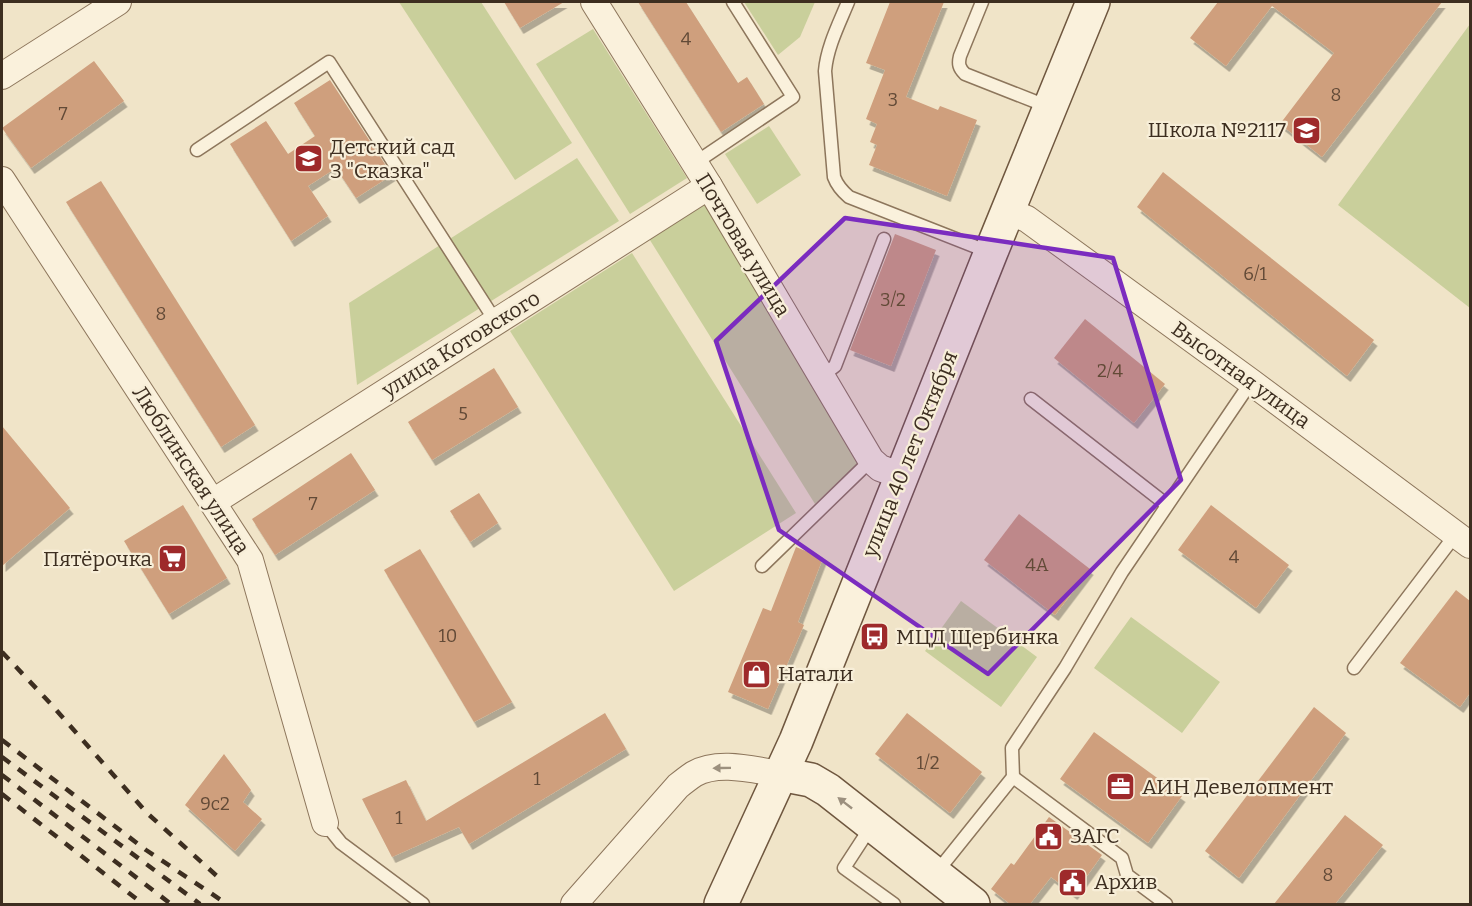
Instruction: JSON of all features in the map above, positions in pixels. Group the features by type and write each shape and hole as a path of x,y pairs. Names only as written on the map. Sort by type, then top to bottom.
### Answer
{"main road":[{"name":"улица 40 лет Октября","path":"721,904 796,741 1093,2"},
{"path":"780,774 811,780 828,790 973,904"}],"street":[{"path":"2,76 118,2"},
{"name":"Почтовая улица","path":"594,2 709,186 871,460"},
{"name":"Люблинская улица","path":"2,180 250,560 326,823"},
{"name":"улица Котовского","path":"213,502 709,186"},
{"name":"Высотная улица","path":"1008,211 1027,219 1463,539"},
{"path":"871,460 880,468 902,476"},
{"path":"574,904 678,786 695,774 716,767 744,768 780,774"}],"lane":[{"path":"694,163 793,97 733,2"},
{"path":"848,2 830,48 825,71 834,177 837,183 849,197 991,252"},
{"path":"981,2 960,56 960,70 1050,108"},
{"path":"197,150 329,62 496,322"},
{"path":"822,376 835,366 884,239"},
{"path":"935,874 1013,777 1012,748 1065,668 1122,572 1251,382"},
{"path":"1031,399 1167,505"},
{"path":"762,566 871,460"},
{"path":"1354,668 1463,539"},
{"path":"1013,777 1122,858 1127,876 1166,904"},
{"path":"326,823 341,843 423,904"},
{"path":"872,824 844,868 894,904"}],"highlighted area":[{"path":"845,218 1113,258 1181,480 988,674 779,530 716,341"}],"green space":[{"path":"399,2 481,2 572,143 515,180"},
{"path":"744,2 815,2 800,37 778,55"},
{"path":"1470,24 1470,308 1338,205"},
{"path":"593,29 687,178 630,214 536,64"},
{"path":"769,126 801,175 757,204 725,154"},
{"path":"577,158 619,221 357,385 349,303"},
{"path":"705,198 864,458 815,504 648,237"},
{"path":"632,253 796,513 674,591 510,331"},
{"path":"961,601 1037,657 1001,707 925,651"},
{"path":"1131,617 1220,682 1182,733 1094,668"}],"building":[{"path":"504,2 564,2 520,28"},
{"path":"638,2 686,2 738,83 747,77 764,104 721,132"},
{"path":"890,2 944,2 906,97 938,110 940,106 977,120 947,196 869,165 877,145 870,142 877,124 866,119 885,70 866,63"},
{"path":"1218,2 1442,2 1322,157 1280,124 1334,53 1272,6 1226,66 1190,38"},
{"path":"94,61 124,101 31,168 2,128"},
{"path":"330,80 392,175 356,198 336,168 308,186 328,216 291,241 230,144 266,121 288,154 315,136 294,103"},
{"path":"1163,172 1374,340 1347,376 1137,207"},
{"path":"101,181 255,425 221,447 66,202"},
{"path":"895,234 936,250 891,366 850,350"},
{"path":"1085,319 1165,384 1134,423 1054,358"},
{"path":"494,368 518,407 432,460 408,422"},
{"path":"2,426 70,508 2,566"},
{"path":"351,453 375,490 275,555 252,519"},
{"path":"479,493 498,523 470,542 450,511"},
{"path":"183,505 227,578 169,614 124,541"},
{"path":"1211,505 1289,565 1256,608 1178,550"},
{"path":"1019,514 1090,569 1055,615 984,560"},
{"path":"796,547 823,558 798,622 804,625 768,709 728,692 763,608 771,611"},
{"path":"420,549 512,702 474,722 384,570"},
{"path":"1456,590 1470,601 1470,693 1460,707 1400,663"},
{"path":"1314,707 1346,733 1239,878 1205,851"},
{"path":"605,713 626,749 469,844 459,827 392,857 362,799 406,780 426,821"},
{"path":"907,713 982,772 950,813 875,754"},
{"name":"АИН Девелопмент","path":"1094,732 1182,796 1148,843 1060,779"},
{"path":"224,754 251,790 243,802 262,819 235,851 185,805"},
{"path":"1345,815 1383,845 1335,904 1274,904"},
{"path":"1049,817 1102,855 1074,894 1051,877 1030,904 1010,904 991,889 1011,863 1014,865"}],"railway":[{"path":"2,652 147,813 218,877"},
{"path":"2,740 146,850 227,904"},
{"path":"2,757 200,904"},
{"path":"2,775 171,904"},
{"path":"2,794 143,904"}],"place":[{"name":"Школа №2117","path":"1307,130"},
{"name":"Детский сад 3 \"Сказка\"","path":"309,159"},
{"name":"Пятёрочка","path":"173,559"},
{"name":"МЦД Щербинка","path":"875,637"},
{"name":"Натали","path":"757,674"},
{"name":"АИН Девелопмент","path":"1121,787"},
{"name":"ЗАГС","path":"1049,836"},
{"name":"Архив","path":"1073,882"}]}
